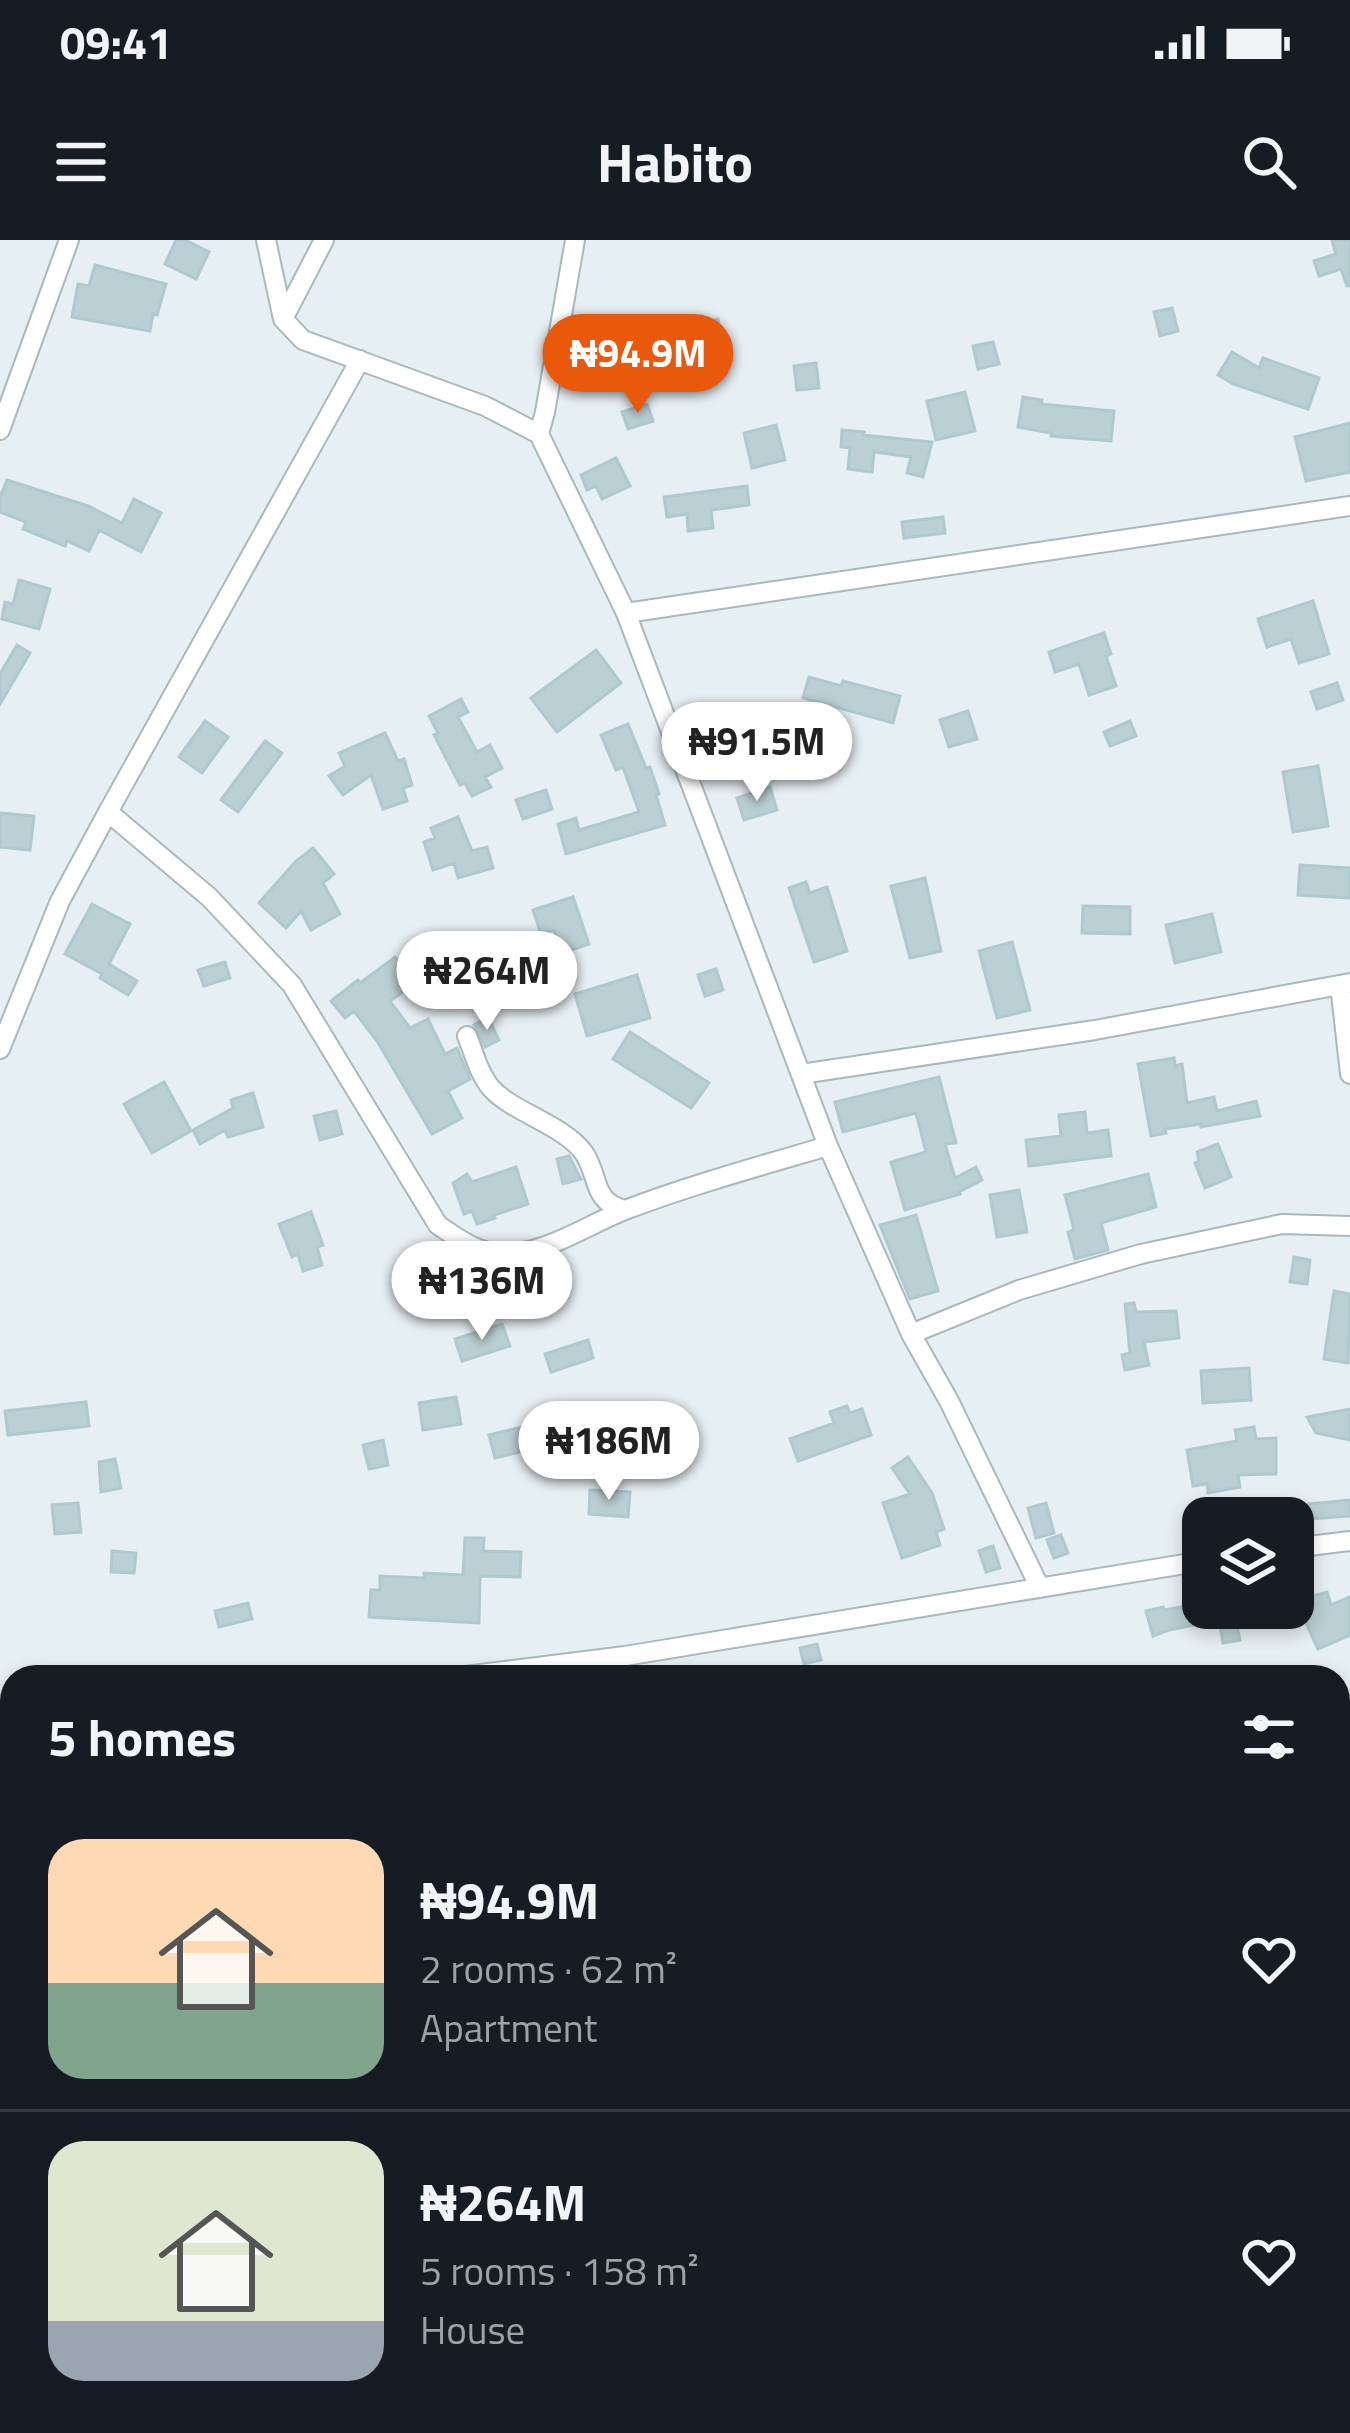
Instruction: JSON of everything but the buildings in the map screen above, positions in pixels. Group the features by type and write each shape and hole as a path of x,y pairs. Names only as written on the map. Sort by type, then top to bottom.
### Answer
{"street":[{"path":"0,430 69,240"},
{"path":"266,240 283,319 303,340 485,406 538,434 626,613 827,1146 911,1334 950,1401 1040,1588"},
{"path":"283,319 324,240"},
{"path":"538,434 574,240"},
{"path":"0,1048 60,901 360,360"},
{"path":"626,613 1350,506"},
{"path":"108,812 209,897 292,985 438,1225 472,1248 505,1254 546,1245 625,1210 827,1146"},
{"path":"801,1074 1095,1030 1345,984 1350,1074"},
{"path":"467,1036 492,1089 583,1151 601,1196 612,1207 625,1210"},
{"path":"911,1334 1019,1290 1141,1254 1282,1224 1350,1226"},
{"path":"1314,1545 1350,1541"},
{"path":"553,1665 1182,1565"}]}
